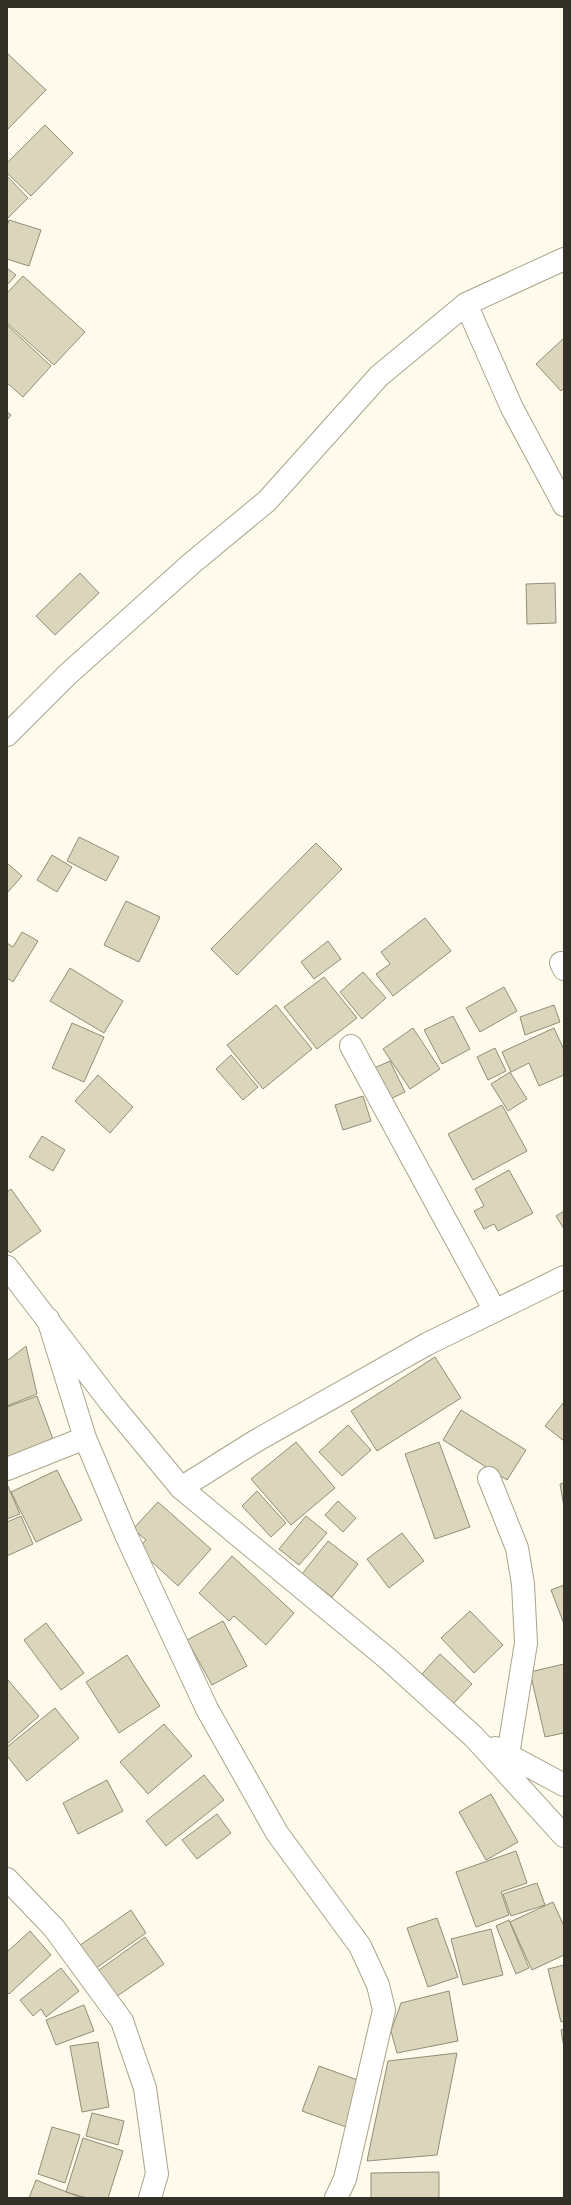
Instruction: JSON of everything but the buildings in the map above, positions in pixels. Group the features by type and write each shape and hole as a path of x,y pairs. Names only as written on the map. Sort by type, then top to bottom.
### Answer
{"street":[{"path":"7,735 67,675 174,579 267,501 379,376 466,304 564,259"},
{"path":"466,304 512,408 564,505"},
{"path":"351,1046 495,1310"},
{"path":"7,1267 110,1402 182,1488 388,1659 474,1737 564,1836"},
{"path":"182,1488 254,1442 428,1344 564,1277"},
{"path":"48,1319 85,1438 126,1535 207,1709 277,1833 360,1946 378,1985 384,2010 345,2180 336,2198"},
{"path":"7,1469 85,1438"},
{"path":"489,1478 517,1548 523,1584 526,1643 508,1754"},
{"path":"474,1737 562,1779"},
{"path":"7,1879 54,1928 122,2021 145,2088 157,2174 150,2198"}]}
